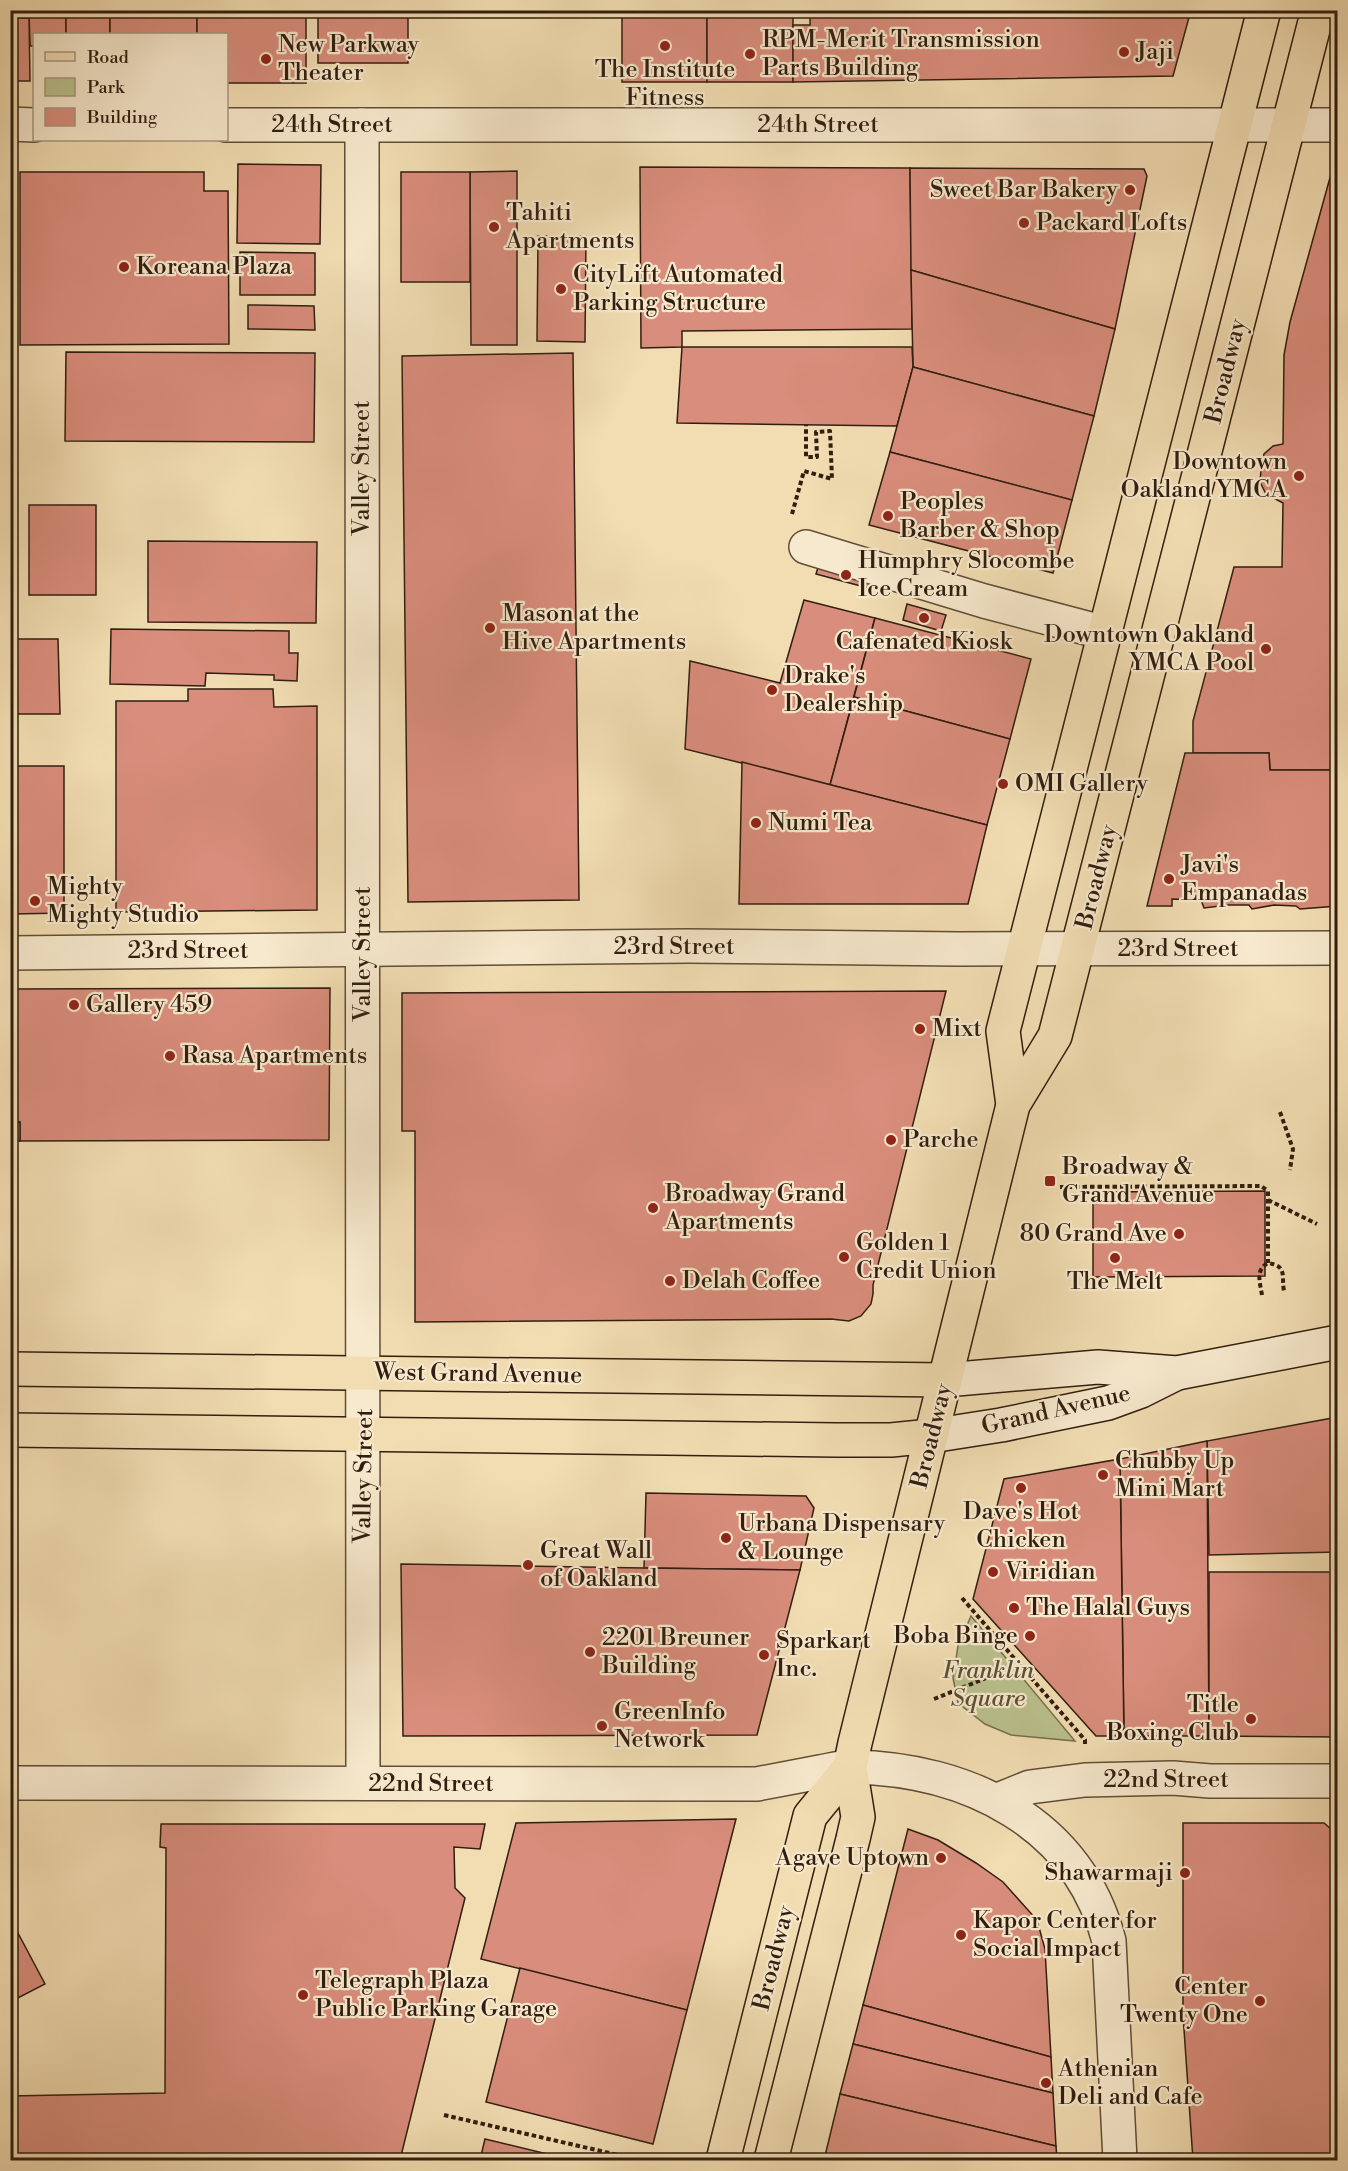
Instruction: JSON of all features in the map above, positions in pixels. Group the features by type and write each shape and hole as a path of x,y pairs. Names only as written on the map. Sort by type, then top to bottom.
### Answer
{"main road":[{"name":"Broadway","path":"1013,1105 1003,1031 1264,10"},
{"name":"Broadway","path":"771,2160 858,1817 850,1767 1013,1105 1055,1036 1318,10"},
{"name":"West Grand Avenue","path":"10,1369 945,1380"},
{"path":"10,1430 836,1440 891,1440 931,1436"},
{"name":"Broadway","path":"723,2160 810,1816 850,1767"}],"street":[{"path":"10,124 33,124"},
{"name":"24th Street","path":"228,125 1338,125"},
{"name":"Valley Street","path":"362,125 365,1373 363,1783"},
{"path":"798,533 984,601 1105,633"},
{"name":"23rd Street","path":"10,953 688,946 1025,949 1338,948"},
{"name":"Grand Avenue","path":"945,1380 1098,1367 1177,1373 1338,1342"},
{"name":"Grand Avenue","path":"931,1436 1001,1425 1108,1402 1141,1391 1177,1373"},
{"name":"22nd Street","path":"10,1784 757,1784 850,1767 913,1772 951,1781 998,1800 1035,1826 1058,1846 1076,1870 1103,1918 1109,1941 1120,2160"},
{"name":"22nd Street","path":"998,1800 1030,1787 1085,1780 1173,1778 1210,1781 1338,1781"}],"path":[{"path":"798,533 804,471 832,479 830,431 816,432 817,457 806,457 806,425"},
{"path":"1280,1112 1293,1149 1290,1170"},
{"path":"1060,1187 1261,1186 1268,1191 1268,1263"},
{"path":"1268,1200 1317,1224"},
{"path":"1262,1295 1259,1273 1261,1268 1268,1263 1278,1264 1282,1269 1284,1291"},
{"path":"962,1598 1085,1740 1085,1748"},
{"path":"934,1699 1021,1664"},
{"path":"444,2115 640,2160"}],"green space":[{"name":"Franklin Square","path":"971,1616 1075,1741 1011,1735 985,1724 958,1703 953,1678 958,1646"}],"building":[{"path":"29,10 66,10 66,33 33,33 33,46 30,46"},
{"path":"66,10 110,10 110,33 66,33"},
{"path":"110,10 197,10 197,33 110,33"},
{"name":"New Parkway Theater","path":"197,10 306,10 306,83 228,83 228,33 197,33"},
{"path":"318,10 408,10 408,63 318,63"},
{"name":"The Institute Fitness","path":"622,10 707,10 707,82 622,82"},
{"name":"RPM-Merit Transmission Parts Building","path":"707,10 793,10 793,82 707,82"},
{"path":"810,10 1191,10 1173,76 793,82 793,25 810,25"},
{"path":"10,18 29,18 30,81 10,81"},
{"path":"238,164 321,165 320,244 237,243"},
{"path":"640,167 910,168 912,329 682,331 682,347 641,348"},
{"name":"Packard Lofts","path":"910,168 1144,169 1147,176 1115,329 911,270"},
{"name":"Tahiti Apartments","path":"517,171 517,345 471,345 470,172"},
{"name":"Koreana Plaza","path":"20,172 204,172 204,191 228,191 229,344 20,345"},
{"path":"401,172 470,172 470,282 401,282"},
{"name":"Downtown Oakland YMCA","path":"1331,174 1338,174 1338,770 1270,770 1269,753 1193,753 1193,721 1234,567 1282,567 1283,503 1266,494 1260,482 1261,470 1264,454 1273,446 1283,444 1284,355 1290,322"},
{"name":"CityLift Automated Parking Structure","path":"538,236 586,236 585,342 537,341"},
{"path":"240,252 315,253 315,295 240,295"},
{"path":"911,270 1115,329 1094,416 913,367"},
{"path":"248,305 314,306 315,330 248,329"},
{"path":"682,347 912,347 913,367 897,426 677,423"},
{"path":"66,352 315,353 314,442 65,441"},
{"name":"Mason at the Hive Apartments","path":"573,353 579,900 408,902 402,356"},
{"path":"913,367 1094,416 1072,500 890,452"},
{"path":"890,452 1072,500 1053,573 869,525"},
{"path":"29,505 96,505 96,595 29,595"},
{"path":"148,541 317,542 316,623 148,622"},
{"name":"Humphry Slocombe Ice Cream","path":"820,561 876,575 872,589 816,574"},
{"name":"Drake's Dealership","path":"804,600 875,618 830,785 685,749 690,661 780,683"},
{"name":"Cafenated Kiosk","path":"907,604 946,615 941,631 903,620"},
{"path":"875,618 1031,659 1010,739 854,697"},
{"path":"111,629 289,631 289,653 298,653 297,681 274,680 274,675 206,673 205,686 110,684"},
{"path":"10,639 58,639 60,714 10,714"},
{"path":"188,689 273,689 274,707 317,706 317,910 116,912 116,701 188,701"},
{"path":"854,697 1010,739 987,825 830,785"},
{"path":"1185,753 1269,753 1270,770 1338,770 1338,906 1300,909 1296,906 1274,905 1252,909 1249,905 1228,905 1204,908 1201,900 1172,899 1172,906 1147,906"},
{"path":"742,762 987,825 968,904 739,904"},
{"path":"10,766 64,766 64,913 12,914"},
{"name":"Rasa Apartments","path":"330,988 329,1140 20,1141 20,1122 10,1123 10,989"},
{"name":"Broadway Grand Apartments","path":"946,991 873,1285 871,1304 861,1316 849,1321 831,1319 415,1322 415,1131 402,1131 402,993"},
{"path":"20,1122 20,1141 10,1141 10,1123"},
{"name":"80 Grand Ave","path":"1265,1191 1265,1276 1093,1277 1093,1192"},
{"path":"1338,1417 1338,1552 1209,1555 1207,1441"},
{"path":"1207,1441 1209,1736 1124,1736 1120,1459"},
{"path":"1120,1459 1124,1736 1096,1736 973,1599 1004,1479"},
{"name":"Urbana Dispensary & Lounge","path":"646,1493 806,1496 814,1508 800,1570 644,1568"},
{"name":"2201 Breuner Building","path":"401,1564 800,1570 757,1735 403,1736"},
{"path":"1209,1572 1338,1572 1338,1737 1209,1736"},
{"path":"736,1819 687,2010 481,1959 516,1823"},
{"name":"Center Twenty One","path":"1183,1823 1324,1823 1338,1835 1338,2160 1193,2160 1183,2015"},
{"name":"Telegraph Plaza Public Parking Garage","path":"161,1824 485,1824 480,1849 454,1847 455,1888 465,1898 400,2160 10,2160 10,2096 165,2093 166,1848 160,1847"},
{"name":"Kapor Center for Social Impact","path":"908,1829 938,1840 1003,1882 1037,1920 1045,1949 1051,2057 863,2005"},
{"path":"10,1918 45,1984 10,2002"},
{"path":"520,1968 687,2010 653,2144 486,2102"},
{"path":"863,2005 1051,2057 1053,2093 853,2044"},
{"path":"853,2044 1053,2093 1056,2146 840,2094"},
{"path":"840,2094 1056,2146 1057,2160 824,2160"},
{"path":"485,2139 572,2160 480,2160"}],"place":[{"name":"The Institute Fitness","path":"665,46"},
{"name":"Jaji","path":"1124,52"},
{"name":"RPM-Merit Transmission Parts Building","path":"750,54"},
{"name":"New Parkway Theater","path":"266,59"},
{"name":"Sweet Bar Bakery","path":"1130,190"},
{"name":"Packard Lofts","path":"1024,223"},
{"name":"Tahiti Apartments","path":"494,227"},
{"name":"Koreana Plaza","path":"124,267"},
{"name":"CityLift Automated Parking Structure","path":"561,289"},
{"name":"Downtown Oakland YMCA","path":"1299,476"},
{"name":"Peoples Barber & Shop","path":"888,516"},
{"name":"Humphry Slocombe Ice Cream","path":"846,575"},
{"name":"Cafenated Kiosk","path":"924,618"},
{"name":"Mason at the Hive Apartments","path":"490,628"},
{"name":"Downtown Oakland YMCA Pool","path":"1266,649"},
{"name":"Drake's Dealership","path":"772,690"},
{"name":"OMI Gallery","path":"1003,784"},
{"name":"Numi Tea","path":"756,823"},
{"name":"Javi's Empanadas","path":"1169,879"},
{"name":"Mighty Mighty Studio","path":"35,901"},
{"name":"Gallery 459","path":"74,1005"},
{"name":"Mixt","path":"920,1029"},
{"name":"Rasa Apartments","path":"170,1056"},
{"name":"Parche","path":"891,1140"},
{"name":"Broadway & Grand Avenue","path":"1050,1181"},
{"name":"Broadway Grand Apartments","path":"653,1208"},
{"name":"80 Grand Ave","path":"1179,1234"},
{"name":"Golden 1 Credit Union","path":"844,1257"},
{"name":"The Melt","path":"1115,1258"},
{"name":"Delah Coffee","path":"670,1281"},
{"name":"Chubby Up Mini Mart","path":"1103,1475"},
{"name":"Dave's Hot Chicken","path":"1021,1488"},
{"name":"Urbana Dispensary & Lounge","path":"726,1538"},
{"name":"Great Wall of Oakland","path":"528,1565"},
{"name":"Viridian","path":"993,1572"},
{"name":"The Halal Guys","path":"1014,1608"},
{"name":"Boba Binge","path":"1030,1636"},
{"name":"2201 Breuner Building","path":"590,1652"},
{"name":"Sparkart Inc.","path":"764,1655"},
{"name":"Title Boxing Club","path":"1251,1719"},
{"name":"GreenInfo Network","path":"602,1726"},
{"name":"Agave Uptown","path":"941,1858"},
{"name":"Shawarmaji","path":"1185,1873"},
{"name":"Kapor Center for Social Impact","path":"961,1935"},
{"name":"Telegraph Plaza Public Parking Garage","path":"303,1995"},
{"name":"Center Twenty One","path":"1260,2001"},
{"name":"Athenian Deli and Cafe","path":"1046,2083"}]}
